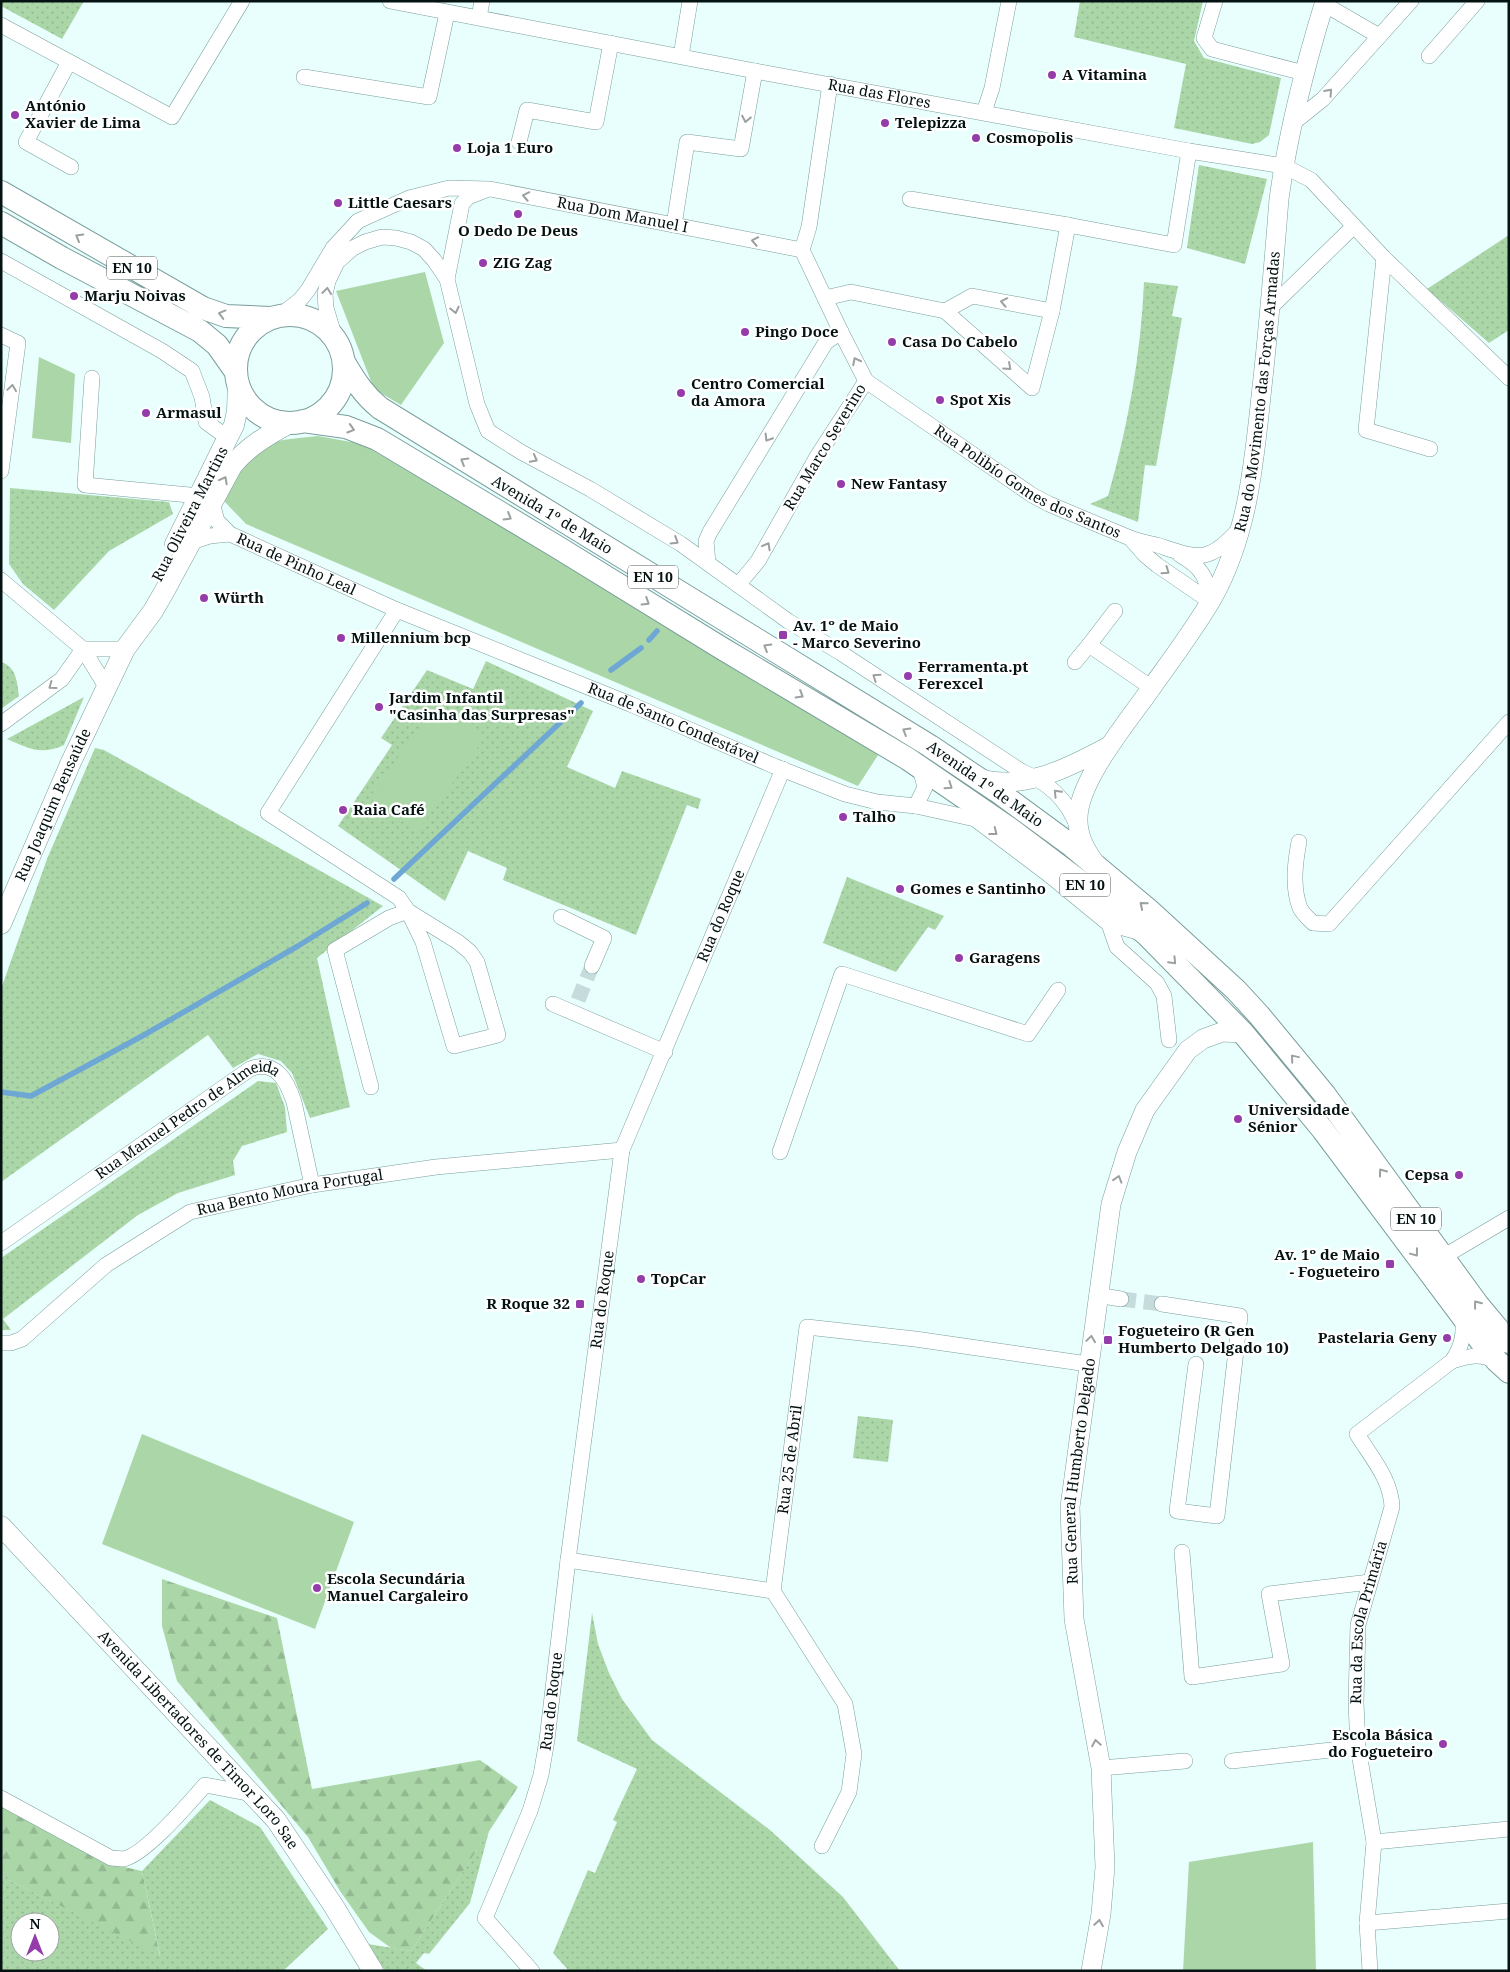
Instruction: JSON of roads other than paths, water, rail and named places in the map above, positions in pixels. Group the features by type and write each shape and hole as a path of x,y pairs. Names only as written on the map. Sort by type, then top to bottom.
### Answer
{"main road":[{"name":"EN 10","path":"1,192 203,308 226,316 276,317 292,314 316,321 335,338 344,362 343,382 335,400 326,409 297,422 277,421 256,410 242,393 237,377 217,345 200,331 62,258 1,222"},
{"path":"237,377 236,360 244,340 256,327 276,317"},
{"name":"Avenida 1º de Maio","path":"344,362 366,396 380,408 930,746 1045,826 1098,867 1183,940 1259,1015 1325,1095 1478,1305 1509,1342"},
{"name":"Rua Oliveira Martins","path":"127,646 153,611 192,542 237,411 237,377"},
{"name":"Rua Oliveira Martins","path":"107,688 146,601 206,500 240,456 256,442 297,422"},
{"name":"Avenida 1º de Maio","path":"297,422 346,427 377,439 559,548 722,649 908,759 1000,822 1082,883 1147,935 1243,1033 1323,1130 1463,1318 1503,1367"},
{"name":"Rua Joaquim Bensaúde","path":"1,924 71,762 107,688"},
{"name":"Avenida Libertadores de Timor Loro Sae","path":"1,1526 252,1794 281,1828 334,1904 373,1971"}],"street":[{"path":"1,25 172,117 242,1"},
{"name":"Rua das Flores","path":"390,1 755,71 1189,151 1284,166 1311,180 1384,258 1509,378"},
{"path":"479,17 482,1"},
{"path":"681,56 690,1"},
{"path":"984,112 992,88 1009,1"},
{"path":"1215,1 1204,38 1212,49 1304,74"},
{"path":"1292,124 1323,99 1411,1"},
{"path":"1429,56 1477,1"},
{"path":"1325,3 1379,36"},
{"name":"Rua do Movimento das Forças Armadas","path":"1107,747 1152,688 1210,602 1229,564 1242,526 1254,471 1279,199 1284,166 1304,74 1325,3"},
{"path":"304,77 429,97 447,13"},
{"path":"519,142 527,110 596,122 611,43"},
{"path":"69,62 26,142 71,166"},
{"path":"674,225 687,142 741,149 755,71"},
{"path":"708,563 706,541 710,532 826,342 841,332 802,250 809,227 830,84"},
{"path":"910,199 1068,225 1174,245 1189,151"},
{"name":"Rua Dom Manuel I","path":"276,317 300,300 333,248 358,221 409,198 448,188 490,189 802,250"},
{"path":"447,279 462,204 468,197 490,189"},
{"path":"825,298 851,292 946,311 1032,388 1052,311 1068,225"},
{"path":"1270,308 1354,226"},
{"name":"Avenida 1º de Maio","path":"335,338 326,308 325,294 328,281 337,262 353,248 382,237 412,242 424,249 447,279 477,404 488,431 681,544 788,621 1021,771 1051,787 1068,806 1081,835"},
{"path":"1384,258 1366,430 1430,450"},
{"path":"1,261 162,351 192,371 202,397 206,422 228,438"},
{"path":"946,311 972,296 1052,311"},
{"name":"Rua Marco Severino","path":"738,585 758,561 818,455 866,381 841,332"},
{"path":"1,334 18,344 1,471"},
{"path":"92,378 85,485 206,500"},
{"name":"Rua Polibío Gomes dos Santos","path":"866,381 1032,495 1130,538 1145,556 1210,602"},
{"name":"Rua de Pinho Leal","path":"206,500 217,521 230,534 397,610"},
{"path":"1130,538 1175,552 1200,557 1222,547 1242,526"},
{"path":"192,542 210,536 230,534"},
{"path":"1175,552 1191,561 1203,574 1207,583 1210,602"},
{"path":"1,580 83,649 107,688"},
{"path":"397,610 268,813 399,898 408,911 423,942 454,1046 498,1035 477,962 470,952 458,942 408,911"},
{"name":"Rua de Santo Condestável","path":"397,610 630,704 783,769"},
{"path":"1075,662 1116,611"},
{"path":"1089,645 1152,688"},
{"path":"83,649 127,646"},
{"path":"1,724 62,679 83,649"},
{"path":"1299,842 1295,860 1295,884 1301,910 1314,923 1328,924 1509,722"},
{"path":"976,777 1000,782 1035,778 1068,767 1107,747"},
{"path":"1098,867 1088,855 1078,821 1083,795 1107,747"},
{"path":"783,769 860,798 916,806 925,787 924,779 921,772 908,759"},
{"name":"Rua do Roque","path":"532,1971 485,1918 530,1810 541,1775 622,1150 783,769"},
{"name":"Avenida 1º de Maio","path":"916,806 966,816 983,823 1108,924 1147,935"},
{"path":"371,1087 335,950 389,918 408,911"},
{"path":"561,917 604,938 592,966"},
{"name":"Avenida 1º de Maio","path":"1108,924 1118,947 1156,982 1164,996 1169,1040"},
{"path":"780,1152 842,974 1028,1034 1058,990"},
{"path":"553,1004 575,1006 665,1052"},
{"name":"Rua General Humberto Delgado","path":"1092,1971 1101,1914 1105,1867 1101,1768 1074,1619 1070,1507 1110,1204 1124,1160 1145,1110 1188,1050 1203,1039 1222,1032 1243,1033"},
{"name":"Rua Manuel Pedro de Almeida","path":"1,1243 250,1069 258,1066 271,1068 282,1078 290,1091 312,1185"},
{"name":"Rua Bento Moura Portugal","path":"2,1345 22,1339 106,1265 190,1212 312,1185 436,1167 622,1150"},
{"path":"1443,1257 1509,1218"},
{"path":"1097,1295 1121,1299"},
{"path":"1162,1304 1240,1316 1217,1516 1177,1511 1196,1364"},
{"name":"Rua da Escola Primária","path":"1370,1971 1367,1924 1374,1842 1358,1746 1356,1703 1358,1625 1389,1520 1392,1494 1386,1480 1356,1434 1452,1361 1459,1352 1462,1342 1463,1318"},
{"name":"Rua 25 de Abril","path":"773,1591 807,1327 915,1339 1088,1364"},
{"name":"Rua da Escola Primária","path":"1452,1361 1476,1355 1503,1367"},
{"path":"1182,1552 1192,1677 1282,1664 1269,1594 1370,1582"},
{"path":"568,1560 773,1591 845,1704 854,1754 849,1792 822,1846"},
{"path":"1232,1761 1358,1746"},
{"path":"1101,1768 1184,1761"},
{"path":"1,1798 111,1858 124,1859 136,1852 173,1822 205,1785 252,1794"},
{"path":"1374,1842 1509,1829"},
{"path":"1367,1924 1509,1911"}],"waterway":[{"path":"649,640 657,631"},
{"path":"611,670 641,648"},
{"path":"394,879 581,703"},
{"path":"1,1092 31,1096 144,1035 298,946 367,903"}],"tunnel":[{"path":"578,1000 592,966"},
{"path":"1121,1299 1162,1304"}],"place":[{"name":"A Vitamina","path":"1052,75"},
{"name":"António Xavier de Lima","path":"15,115"},
{"name":"Telepizza","path":"885,123"},
{"name":"Cosmopolis","path":"976,138"},
{"name":"Loja 1 Euro","path":"457,148"},
{"name":"Little Caesars","path":"338,203"},
{"name":"O Dedo De Deus","path":"518,214"},
{"name":"ZIG Zag","path":"483,263"},
{"name":"Marju Noivas","path":"74,296"},
{"name":"Pingo Doce","path":"745,332"},
{"name":"Casa Do Cabelo","path":"892,342"},
{"name":"Centro Comercial da Amora","path":"681,393"},
{"name":"Spot Xis","path":"940,400"},
{"name":"Armasul","path":"146,413"},
{"name":"New Fantasy","path":"841,484"},
{"name":"Würth","path":"204,598"},
{"name":"Av. 1º de Maio - Marco Severino","path":"783,635"},
{"name":"Millennium bcp","path":"341,638"},
{"name":"Ferramenta.pt Ferexcel","path":"908,676"},
{"name":"Jardim Infantil \"Casinha das Surpresas\"","path":"379,707"},
{"name":"Raia Café","path":"343,810"},
{"name":"Talho","path":"843,817"},
{"name":"Gomes e Santinho","path":"900,889"},
{"name":"Garagens","path":"959,958"},
{"name":"Universidade Sénior","path":"1238,1119"},
{"name":"Cepsa","path":"1459,1175"},
{"name":"Av. 1º de Maio - Fogueteiro","path":"1390,1264"},
{"name":"TopCar","path":"641,1279"},
{"name":"R Roque 32","path":"580,1304"},
{"name":"Pastelaria Geny","path":"1447,1338"},
{"name":"Fogueteiro (R Gen Humberto Delgado 10)","path":"1108,1340"},
{"name":"Escola Secundária Manuel Cargaleiro","path":"317,1588"},
{"name":"Escola Básica do Fogueteiro","path":"1443,1744"}]}
